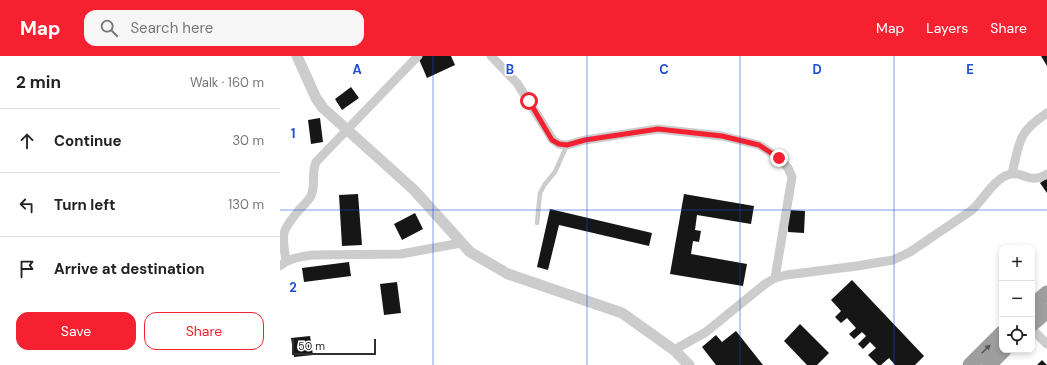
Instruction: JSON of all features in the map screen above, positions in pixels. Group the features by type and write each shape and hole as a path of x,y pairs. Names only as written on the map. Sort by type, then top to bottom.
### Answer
{"highway":[{"path":"1035,303 1047,293"},
{"path":"1035,321 1047,311"},
{"path":"970,365 999,336"},
{"path":"990,365 1001,353"}],"street":[{"path":"298,56 319,103 323,108 414,190 470,252 508,274 622,313 674,350 689,365"},
{"path":"418,56 346,129 316,162 313,168 313,188 311,196 286,226 283,232 283,264 298,257 312,255 401,254 461,243"},
{"path":"491,56 518,83 552,140 559,144 567,145 585,140 658,129 722,136 759,145 779,158 788,168 792,177 775,278"},
{"path":"1012,173 1020,139 1035,121 1047,113"},
{"path":"674,350 706,332 765,284 775,278 786,275 893,260 910,252 972,210 981,202 994,184 1002,177 1012,173 1031,178 1039,178 1047,174"},
{"path":"1035,332 1047,344"}],"lane":[{"path":"537,224 540,193 555,172 567,145"}],"building":[{"path":"451,56 455,65 427,78 418,57"},
{"path":"1041,56 1047,56 1047,66"},
{"path":"351,87 359,98 342,110 335,99"},
{"path":"320,118 323,142 311,144 308,120"},
{"path":"1047,178 1047,193 1040,183"},
{"path":"358,194 362,245 342,246 339,195"},
{"path":"684,194 754,206 751,224 697,215 695,230 701,231 699,242 693,241 691,254 747,264 743,286 670,274"},
{"path":"550,209 652,233 649,246 559,225 548,270 537,267"},
{"path":"788,210 805,211 804,233 788,232"},
{"path":"415,213 423,229 402,240 394,224"},
{"path":"349,262 351,276 304,282 302,268"},
{"path":"852,280 924,356 915,365 895,365 889,358 881,365 878,365 868,355 876,348 870,342 863,349 858,344 866,336 862,332 854,339 849,334 856,328 847,318 841,323 835,317 841,311 831,300"},
{"path":"397,282 401,313 384,315 380,284"},
{"path":"800,324 829,353 817,365 807,365 784,341"},
{"path":"736,331 763,365 716,365 702,347 716,335 722,342"},
{"path":"310,336 313,355 294,357 291,338"},
{"path":"1042,360 1047,365 1037,365"}],"route":[{"path":"529,101 552,140 559,144 567,145 585,140 658,129 722,136 759,145 779,158"}]}
